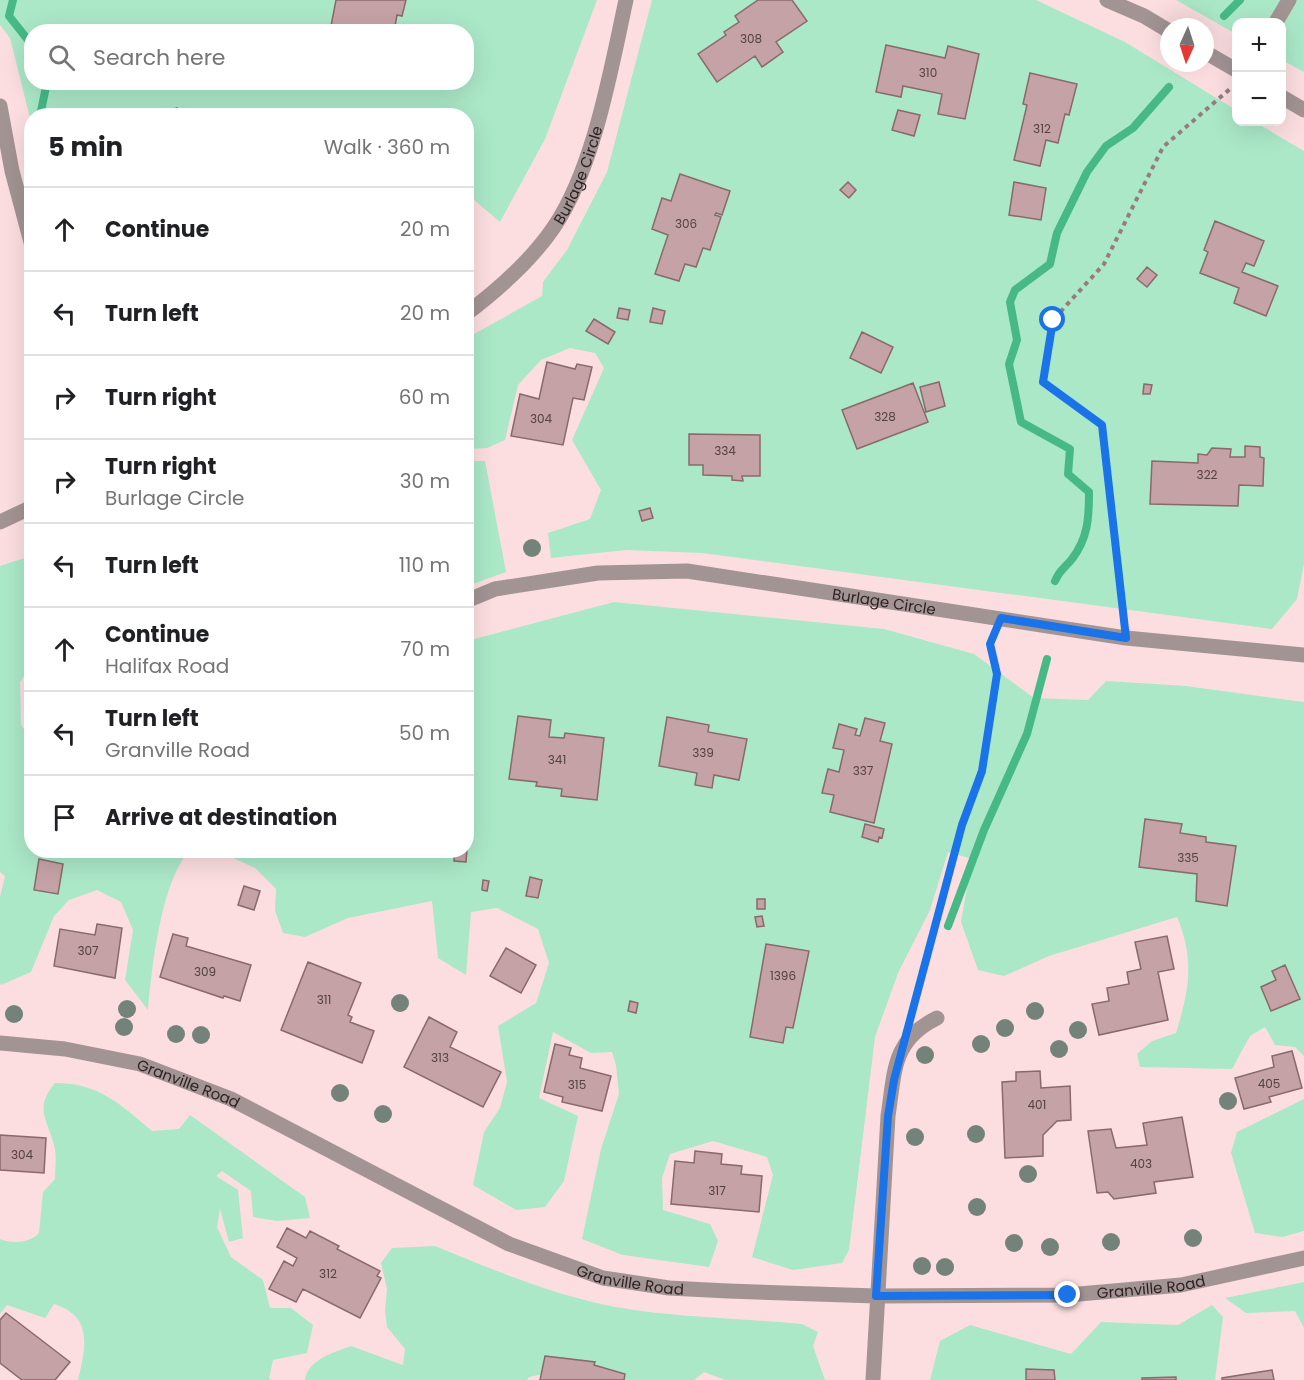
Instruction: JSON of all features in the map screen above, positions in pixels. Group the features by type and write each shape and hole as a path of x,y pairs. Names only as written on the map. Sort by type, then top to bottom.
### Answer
{"street":[{"name":"Burlage Circle","path":"474,308 518,272 555,226 582,172 609,81 626,0"},
{"path":"1107,0 1160,26"},
{"path":"1278,18 1289,0"},
{"path":"1214,57 1232,68"},
{"path":"1286,100 1304,110"},
{"path":"0,106 12,171 24,216"},
{"path":"0,522 24,511"},
{"name":"Burlage Circle","path":"474,598 495,589 598,573 687,571 1126,638 1304,655"},
{"path":"873,1380 888,1116 894,1080 906,1040 922,1025 937,1018"},
{"name":"Granville Road","path":"0,1044 65,1049 140,1064 231,1099 508,1244 603,1278 717,1291 876,1296 1068,1295 1181,1286 1304,1258"}],"path":[{"path":"1126,638 1102,425 1043,382 1053,320 1104,264 1163,147 1232,87"},
{"path":"906,1040 962,825 982,771 997,674 990,644 1001,618"}],"green space":[{"path":"0,0 597,0 545,139 500,222 474,200 474,108 28,108 10,38 0,25"},
{"path":"652,0 1036,0 1125,42 1160,63 1160,72 1174,72 1232,108 1232,126 1262,126 1304,151 1304,564 1297,599 1272,629 702,553 626,550 551,558 548,533 590,519 601,490 572,440 604,368 595,353 570,348 541,360 518,385 505,440 487,448 474,449 474,334 542,296 543,282 567,250 607,172"},
{"path":"1176,0 1304,0 1304,72 1286,62 1286,18 1232,18 1232,32 1214,22 1214,18 1208,18"},
{"path":"474,461 485,461 506,572 474,583"},
{"path":"24,558 24,676 20,682 21,724 24,729 24,858 184,858 171,883 165,904 155,949 148,1010 125,980 133,930 121,902 97,890 69,900 54,916 31,972 1,985 0,983 0,897 5,876 0,872 0,566"},
{"path":"614,602 884,629 974,654 1034,698 1088,700 1106,681 1186,686 1304,702 1304,1056 1295,1047 1275,1045 1265,1027 1250,1036 1232,1069 1140,1067 1137,1054 1152,1041 1176,1033 1184,1003 1188,961 1183,933 1177,917 1049,956 1004,976 978,970 961,922 972,859 948,852 930,910 898,973 875,1037 849,1250 842,1263 793,1270 752,1257 773,1175 767,1157 713,1141 670,1154 662,1178 663,1210 710,1224 718,1241 709,1267 623,1255 582,1239 601,1149 619,1094 616,1065 612,1052 591,1053 553,1032 539,1098 578,1116 564,1181 545,1207 516,1210 473,1185 484,1132 500,1108 507,1082 498,1026 536,1003 549,963 538,929 497,908 471,912 466,975 438,958 432,901 348,918 305,937 283,933 275,911 276,889 255,868 233,858 474,858 474,639"},
{"path":"55,1083 70,1084 97,1091 119,1104 152,1131 179,1129 190,1115 305,1197 310,1218 277,1221 253,1217 251,1191 222,1171 216,1176 238,1190 243,1238 229,1242 220,1209 217,1227 231,1257 263,1280 270,1308 291,1308 313,1325 307,1353 273,1360 269,1379 272,1380 78,1380 83,1356 84,1334 75,1316 67,1309 54,1304 45,1318 7,1305 0,1314 0,1239 21,1242 39,1233 43,1192 55,1179 55,1149 44,1107 45,1100"},
{"path":"1304,1099 1304,1231 1282,1237 1255,1233 1231,1153 1237,1132"},
{"path":"435,1246 501,1273 592,1302 639,1311 685,1316 802,1324 818,1332 813,1346 825,1380 725,1380 704,1372 694,1380 603,1380 561,1370 529,1377 527,1380 305,1380 307,1373 316,1362 351,1346 403,1365 405,1349 387,1327 385,1311 387,1289 381,1263 392,1248"},
{"path":"1304,1282 1304,1328 1295,1311 1246,1313 1225,1298"},
{"path":"1212,1305 1223,1317 1215,1380 930,1380 940,1341 970,1325 1071,1354 1101,1322 1178,1325"}],"building":[{"path":"336,0 406,0 402,16 397,15 395,24 331,24"},
{"path":"758,0 792,0 807,21 776,42 783,52 762,67 755,56 717,82 698,54 726,35 724,32 739,22 735,16"},
{"path":"886,45 945,58 948,46 979,54 965,119 938,114 942,94 903,86 901,97 876,92"},
{"path":"1030,73 1077,84 1069,115 1065,114 1058,143 1046,140 1040,166 1014,160 1027,105 1023,104"},
{"path":"898,110 920,115 914,136 892,130"},
{"path":"680,174 730,191 722,215 716,213 715,215 721,217 710,250 703,248 696,267 685,264 679,281 655,274 668,235 652,229 662,198 671,201"},
{"path":"848,182 856,190 849,198 840,190"},
{"path":"1014,182 1046,188 1041,220 1009,215"},
{"path":"1215,221 1264,241 1254,266 1246,263 1242,272 1278,286 1266,316 1234,303 1239,288 1200,273 1208,252 1204,250"},
{"path":"1147,267 1157,275 1147,287 1137,279"},
{"path":"619,308 630,310 628,320 617,318"},
{"path":"653,308 665,311 662,324 650,322"},
{"path":"594,319 615,332 608,344 586,331"},
{"path":"862,332 893,347 881,373 850,358"},
{"path":"547,362 575,369 577,364 592,367 584,400 573,398 563,445 511,436 520,394 539,399"},
{"path":"939,382 945,406 926,412 920,387"},
{"path":"913,383 928,422 857,449 842,410"},
{"path":"1144,384 1152,385 1150,394 1143,394"},
{"path":"689,434 760,435 760,476 742,476 743,481 732,480 732,476 703,475 703,465 689,465"},
{"path":"1245,446 1260,447 1260,457 1264,458 1263,486 1239,485 1238,506 1150,504 1152,461 1198,463 1198,454 1207,455 1212,448 1231,449 1230,457 1245,457"},
{"path":"650,508 653,518 642,521 639,511"},
{"path":"518,716 551,720 549,737 564,738 565,733 604,738 597,800 561,796 562,789 536,786 537,782 509,779"},
{"path":"667,717 709,725 708,732 747,739 739,780 714,775 712,788 695,785 697,773 659,766"},
{"path":"865,718 885,723 880,741 892,744 874,823 830,812 834,795 822,793 828,769 839,772 844,750 833,748 839,724 857,729 855,735 860,736"},
{"path":"1145,819 1182,824 1180,833 1206,837 1206,842 1236,846 1227,906 1196,901 1197,874 1139,867"},
{"path":"865,824 884,829 882,838 879,837 878,842 862,837"},
{"path":"454,858 466,858 466,862 454,861"},
{"path":"39,859 63,864 58,894 34,890"},
{"path":"530,877 542,880 538,898 526,896"},
{"path":"483,880 489,881 487,891 482,890"},
{"path":"244,886 260,891 254,910 238,905"},
{"path":"757,899 765,899 765,909 757,909"},
{"path":"762,916 764,926 757,927 755,917"},
{"path":"97,924 122,928 115,978 54,966 60,929 95,935"},
{"path":"173,934 188,938 186,946 251,965 240,1001 224,996 223,998 160,977"},
{"path":"1167,936 1174,969 1158,972 1168,1020 1099,1035 1092,1004 1109,1001 1107,988 1129,984 1127,972 1141,969 1135,942"},
{"path":"766,944 809,951 793,1028 786,1027 783,1043 750,1037"},
{"path":"506,948 536,965 521,993 490,976"},
{"path":"308,962 361,983 348,1015 352,1017 350,1022 374,1031 362,1063 281,1030"},
{"path":"1285,965 1300,999 1271,1011 1261,987 1276,980 1272,971"},
{"path":"630,1001 638,1003 636,1013 628,1011"},
{"path":"429,1017 457,1032 450,1047 501,1072 483,1107 404,1067"},
{"path":"555,1044 571,1048 569,1055 582,1058 580,1068 611,1076 602,1111 562,1102 563,1097 544,1092"},
{"path":"1292,1051 1302,1088 1269,1097 1271,1102 1244,1109 1235,1078 1274,1067 1272,1056"},
{"path":"1040,1071 1041,1088 1070,1086 1071,1120 1057,1121 1043,1135 1043,1156 1005,1158 1002,1082 1016,1081 1016,1072"},
{"path":"1182,1117 1193,1177 1154,1182 1156,1193 1114,1199 1108,1192 1097,1193 1088,1131 1111,1129 1116,1148 1147,1145 1143,1123"},
{"path":"0,1135 46,1138 44,1173 0,1170"},
{"path":"695,1151 722,1154 721,1164 742,1166 741,1174 762,1176 759,1212 671,1204 675,1161 694,1163"},
{"path":"287,1228 306,1238 310,1231 339,1246 337,1249 380,1271 377,1276 381,1278 360,1318 303,1289 296,1302 269,1289 284,1261 293,1266 297,1258 277,1247"},
{"path":"6,1313 70,1362 55,1380 22,1380 0,1363 0,1320"},
{"path":"545,1356 595,1362 594,1365 625,1374 624,1380 540,1380"},
{"path":"1026,1369 1054,1370 1055,1380 1026,1380"},
{"path":"1272,1370 1274,1380 1222,1380 1222,1378"},
{"path":"1176,1377 1176,1380 1142,1380 1142,1378"}],"waterway":[{"path":"13,0 9,16 24,35"},
{"path":"1224,16 1240,0"},
{"path":"1055,581 1081,543 1088,519 1089,492 1068,474 1070,449 1021,422 1009,364 1017,340 1010,302 1015,290 1050,264 1057,233 1087,172 1106,146 1133,128 1169,87"},
{"path":"42,108 45,90"},
{"path":"948,926 984,830 1027,734 1047,659"}],"route":[{"path":"1053,320 1043,382 1102,425 1111,526 1126,638 1001,618 990,644 997,674 990,734 982,771 962,825 894,1080 888,1116 876,1296 1068,1295"}]}
